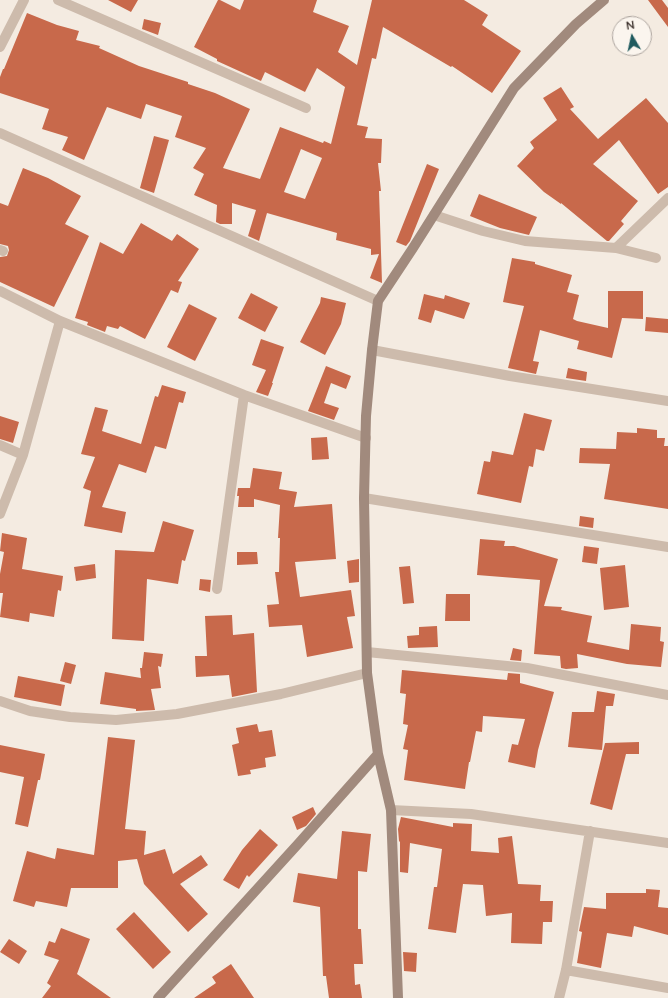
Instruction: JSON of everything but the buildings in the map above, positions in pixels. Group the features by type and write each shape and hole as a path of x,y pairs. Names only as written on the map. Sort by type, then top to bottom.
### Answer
{"street":[{"path":"0,47 24,0"},
{"path":"58,0 306,108"},
{"path":"398,998 391,810 378,754 367,673 364,498 366,438 372,350 378,301 514,88 576,24 604,0"},
{"path":"0,133 378,301"},
{"path":"616,248 668,198"},
{"path":"434,215 483,231 525,241 616,248 656,258"},
{"path":"0,291 60,321 244,395 366,438"},
{"path":"0,514 23,455 60,321"},
{"path":"372,350 510,376 668,401"},
{"path":"217,589 244,395"},
{"path":"0,445 23,455"},
{"path":"364,498 668,547"},
{"path":"367,652 527,668 668,695"},
{"path":"0,701 37,712 70,717 116,720 177,714 281,694 367,673"},
{"path":"163,996 378,754"},
{"path":"391,810 471,814 668,843"},
{"path":"559,998 566,970 590,832"},
{"path":"566,970 668,988"}]}
